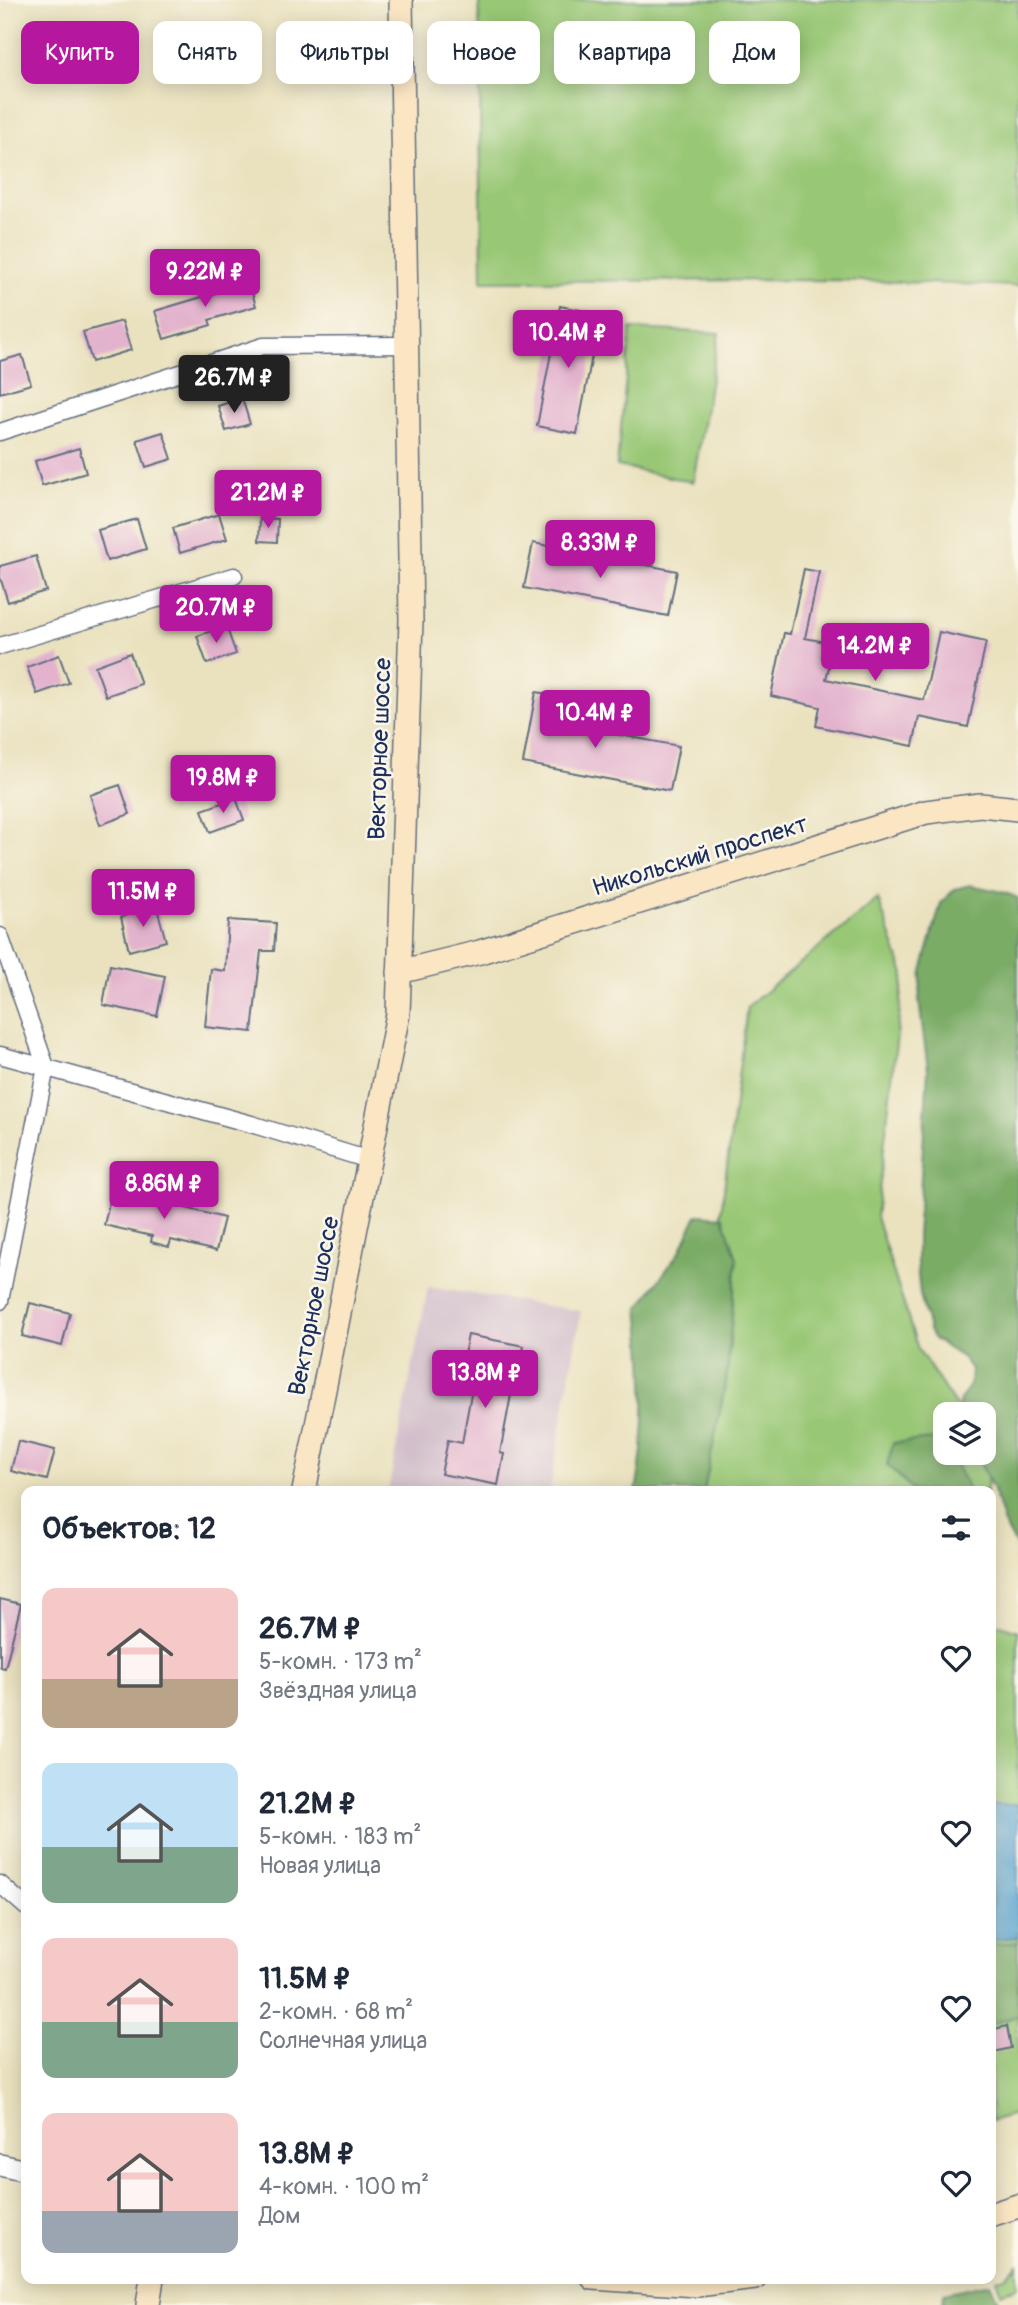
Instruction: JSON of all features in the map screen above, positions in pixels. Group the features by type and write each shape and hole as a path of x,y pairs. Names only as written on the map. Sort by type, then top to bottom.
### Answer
{"main road":[{"name":"Векторное шоссе","path":"305,1486 398,1014 411,620 401,0"},
{"name":"Никольский проспект","path":"399,972 480,952 926,812 980,805 1018,809"},
{"path":"996,2213 1018,2206"},
{"path":"148,2305 151,2284"},
{"path":"682,2284 705,2284"}],"street":[{"path":"0,432 263,346 408,345"},
{"path":"0,646 234,576"},
{"path":"0,936 46,1068 0,1301"},
{"path":"0,1055 251,1124 369,1160"},
{"path":"0,1884 21,1903"},
{"path":"0,2165 21,2170"}],"shaded area":[{"path":"428,1287 581,1311 551,1486 389,1486"}],"green space":[{"path":"479,0 1018,0 1018,286 831,280 482,281 480,84 540,84 540,21 479,21"},
{"path":"631,329 719,333 693,482 617,466"},
{"path":"970,885 1018,898 1018,1549 1004,1524 996,1499 996,1486 992,1486 981,1465 996,1465 996,1402 960,1402 970,1385 971,1369 963,1358 934,1339 929,1330 920,1294 917,1236 928,1070 919,1000 922,971 941,903 955,889"},
{"path":"878,899 904,974 876,1217 918,1349 953,1402 933,1402 933,1465 988,1465 987,1486 687,1486 747,1007"},
{"path":"697,1215 723,1217 737,1258 727,1376 705,1486 637,1486 644,1400 639,1308 680,1251"},
{"path":"933,1439 933,1465 956,1465 967,1486 909,1486 887,1465 893,1443"},
{"path":"996,1624 1018,1631 1018,2113 996,2120"},
{"path":"1018,1942 1018,2016 996,2023 996,1944"},
{"path":"1018,2264 1018,2287 1001,2293 996,2279 1005,2277"},
{"path":"990,2284 1000,2305 942,2305 943,2293"}],"water":[{"path":"996,1805 1018,1805 1018,1937 996,1940"}],"building":[{"path":"248,279 256,306 209,320 211,325 164,339 155,311 219,292 218,288"},
{"path":"560,306 600,314 577,434 537,426"},
{"path":"122,321 131,350 92,362 83,332"},
{"path":"22,355 31,384 0,393 0,361"},
{"path":"242,398 250,424 226,431 218,406"},
{"path":"163,432 172,459 146,467 137,440"},
{"path":"79,448 86,473 42,486 35,461"},
{"path":"219,514 227,539 180,553 173,528"},
{"path":"260,518 278,519 277,542 259,541"},
{"path":"137,519 146,549 107,561 98,530"},
{"path":"533,543 677,571 668,616 524,588"},
{"path":"36,556 46,591 8,602 0,577 0,566"},
{"path":"804,569 819,572 805,638 825,642 822,657 831,659 826,679 924,700 939,632 986,642 968,727 919,717 913,746 816,726 820,707 771,696 784,633 790,634"},
{"path":"226,626 236,654 207,664 197,636"},
{"path":"130,653 141,684 106,696 95,666"},
{"path":"59,655 69,683 37,694 27,667"},
{"path":"536,692 566,697 561,724 679,746 670,791 523,763"},
{"path":"120,785 130,814 100,825 90,795"},
{"path":"236,798 244,820 210,832 202,810"},
{"path":"157,908 166,941 129,951 121,917"},
{"path":"228,920 276,923 274,951 261,951 252,1032 205,1027 211,969 225,971"},
{"path":"110,965 165,976 157,1016 103,1005"},
{"path":"112,1190 156,1201 157,1196 179,1201 178,1206 224,1218 216,1251 171,1240 169,1247 151,1242 152,1236 104,1225"},
{"path":"30,1303 70,1313 62,1346 22,1336"},
{"path":"468,1335 524,1346 518,1380 514,1379 500,1453 504,1454 498,1485 441,1474 448,1440 462,1443 475,1372 461,1369"},
{"path":"18,1441 55,1450 47,1480 11,1471"},
{"path":"0,1599 21,1604 5,1668 0,1667"},
{"path":"1007,2026 1011,2048 996,2052 996,2029"}]}
